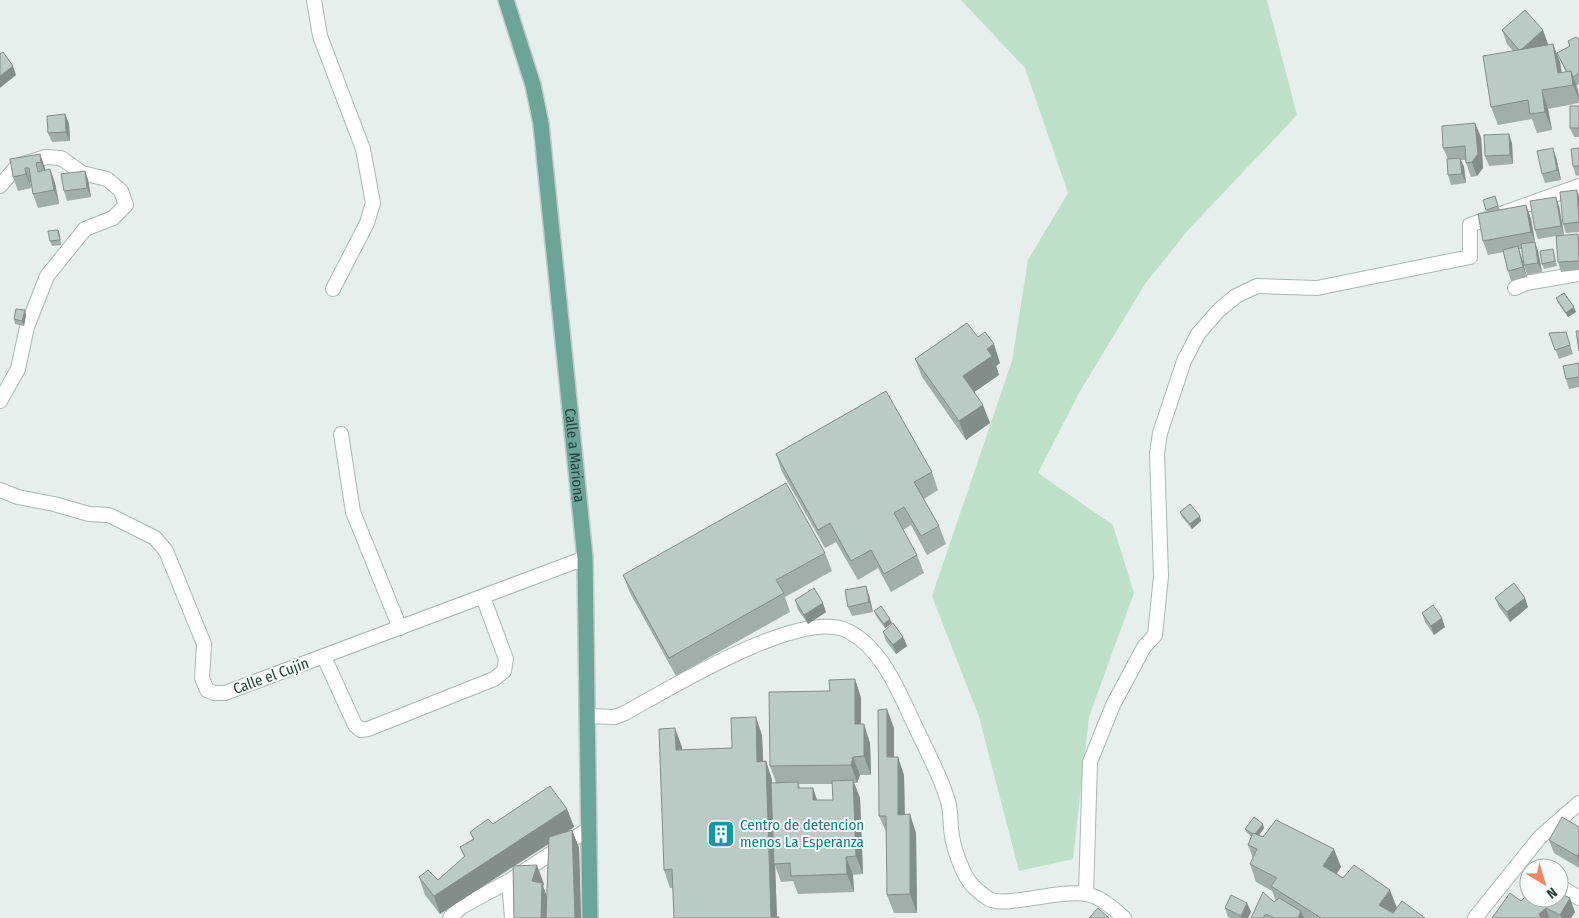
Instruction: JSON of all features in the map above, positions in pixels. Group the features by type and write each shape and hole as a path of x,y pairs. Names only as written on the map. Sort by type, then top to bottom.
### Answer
{"main road":[{"name":"Calle a Mariona","path":"506,0 534,86 541,124 585,558 590,918"}],"street":[{"path":"314,0 320,36 363,149 373,203 367,222 333,289"},
{"path":"0,186 17,166 46,157 62,158 82,173 108,179 121,191 126,205 113,218 85,229 47,276 28,327 18,369 0,401"},
{"path":"1086,894 1090,762 1112,705 1144,647 1155,635 1161,576 1157,454 1160,433 1181,370 1198,334 1219,310 1236,296 1257,286 1317,288 1470,257 1470,224 1579,186"},
{"path":"1516,288 1526,283 1579,274"},
{"path":"341,434 353,512 400,628"},
{"name":"Calle el Cujín","path":"0,490 18,497 54,504 89,514 108,514 156,538 166,552 204,644 202,678 207,690 214,693 225,693 324,657 585,558"},
{"path":"324,657 355,725 360,730 368,729 494,679 504,671 506,659 483,597"},
{"path":"588,716 604,718 625,713 732,656 773,638 820,627 847,630 868,646 890,674 941,778 950,805 951,830 959,860 972,886 990,900 1011,900 1057,893 1086,894 1106,902 1124,918"},
{"path":"1528,858 1540,837 1579,803"},
{"path":"450,918 461,907 509,881 588,830"},
{"path":"1475,918 1519,870"},
{"path":"509,881 512,918"}],"green space":[{"path":"961,0 1267,0 1297,115 1189,229 1145,284 1079,393 1038,473 1113,525 1134,593 1089,717 1073,859 1019,871 979,717 932,596 1012,361 1028,260 1068,193 1025,68"}],"building":[{"path":"1525,10 1543,30 1519,50 1502,30"},
{"path":"1576,37 1579,39 1579,73 1573,77 1571,71 1567,72 1557,53 1570,46 1568,41"},
{"path":"1553,44 1558,73 1571,71 1573,85 1542,90 1545,112 1530,114 1528,100 1491,107 1483,56"},
{"path":"3,52 13,66 0,76 0,54"},
{"path":"1570,106 1579,106 1579,128 1570,128"},
{"path":"65,114 66,132 48,133 47,116"},
{"path":"1475,123 1478,154 1472,162 1466,163 1465,146 1443,148 1442,126"},
{"path":"1509,134 1510,155 1485,156 1484,135"},
{"path":"1553,148 1557,170 1542,174 1537,151"},
{"path":"1579,148 1579,166 1573,166 1571,149"},
{"path":"40,154 41,162 36,163 38,172 50,169 54,190 33,194 29,168 25,168 26,174 13,177 10,159"},
{"path":"1460,158 1462,174 1448,175 1447,159"},
{"path":"85,171 87,188 64,191 61,174"},
{"path":"1577,190 1579,222 1563,224 1560,192"},
{"path":"1495,196 1498,206 1486,210 1483,200"},
{"path":"1556,197 1561,226 1535,230 1530,201"},
{"path":"1526,205 1531,232 1483,241 1478,214"},
{"path":"58,230 60,240 50,241 48,231"},
{"path":"1578,234 1579,261 1558,262 1556,236"},
{"path":"1535,242 1538,263 1524,265 1521,244"},
{"path":"1518,246 1523,267 1508,271 1503,250"},
{"path":"1553,249 1555,261 1542,264 1540,251"},
{"path":"1564,293 1574,307 1566,313 1556,298"},
{"path":"16,309 25,310 22,321 14,319"},
{"path":"967,323 978,337 985,332 994,344 987,349 992,356 963,376 983,405 959,421 915,359"},
{"path":"1576,331 1579,331 1579,351"},
{"path":"1566,332 1570,345 1555,350 1549,333"},
{"path":"1579,363 1579,377 1566,379 1563,366"},
{"path":"886,391 932,472 914,482 939,526 921,536 904,507 894,513 917,555 884,574 871,550 851,561 830,523 818,530 776,454"},
{"path":"786,483 825,553 776,580 784,593 669,658 623,575"},
{"path":"1190,504 1200,516 1190,524 1180,512"},
{"path":"1514,583 1525,598 1507,612 1495,598"},
{"path":"866,586 869,602 848,607 845,590"},
{"path":"814,588 823,603 804,615 795,600"},
{"path":"1433,605 1442,618 1431,626 1422,613"},
{"path":"881,606 890,619 884,624 874,611"},
{"path":"893,623 903,637 893,645 883,632"},
{"path":"855,679 855,724 864,724 864,756 853,757 851,765 770,766 769,692 830,691 829,680"},
{"path":"887,709 887,757 898,757 898,815 910,814 910,894 887,895 886,816 879,816 878,710"},
{"name":"Centro de detencion menos La Esperanza","path":"756,717 757,762 766,761 771,917 779,918 674,918 672,869 664,870 659,729 675,728 676,750 732,748 731,718"},
{"path":"853,780 856,856 846,857 847,874 791,876 790,863 774,864 771,783 798,782 798,788 813,788 813,800 833,800 832,781"},
{"path":"550,786 567,809 434,896 419,877 428,870 438,880 465,856 460,847 474,839 470,832 488,819 493,824"},
{"path":"1254,817 1263,824 1253,834 1245,829"},
{"path":"1562,817 1579,827 1579,853 1577,856 1549,840"},
{"path":"1276,820 1334,849 1323,866 1343,878 1354,865 1390,890 1379,905 1393,913 1402,901 1425,918 1321,918 1271,886 1277,878 1250,864 1257,849 1248,845 1253,833 1263,837"},
{"path":"572,830 575,918 546,918 549,837"},
{"path":"537,865 532,881 542,883 541,918 514,918 513,866"},
{"path":"1263,892 1274,902 1279,898 1301,911 1298,918 1274,918 1266,914 1263,918 1251,918"},
{"path":"1510,893 1519,900 1519,908 1546,908 1539,914 1541,918 1492,918"},
{"path":"1231,895 1247,903 1241,916 1225,908"},
{"path":"1098,908 1109,918 1089,918"},
{"path":"1546,908 1564,908 1560,915"}],"place":[{"name":"Centro de detencion menos La Esperanza","path":"721,834"}]}
